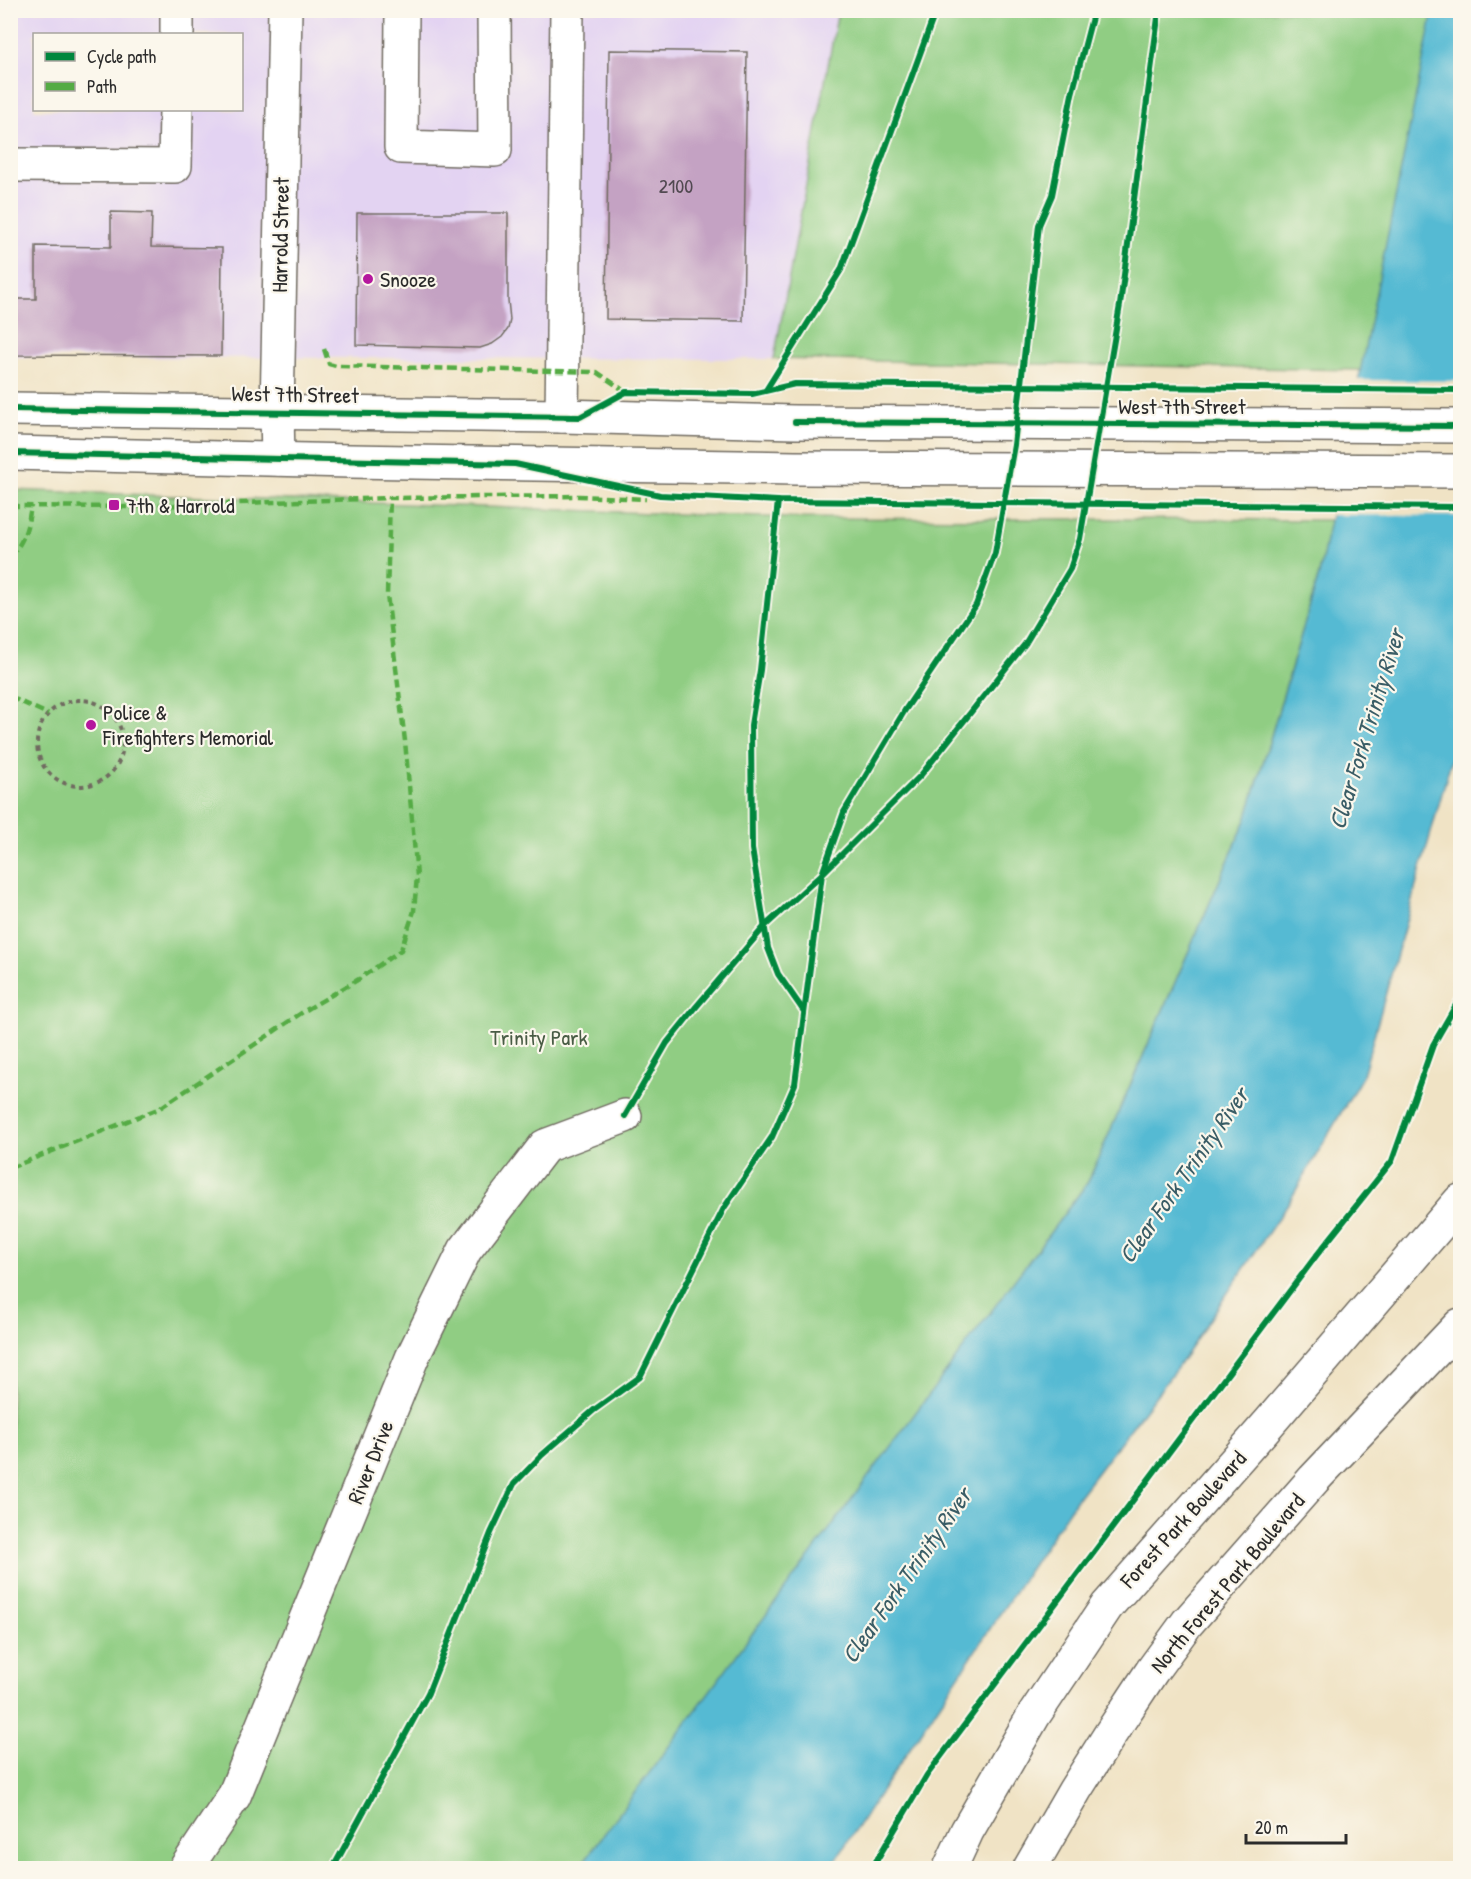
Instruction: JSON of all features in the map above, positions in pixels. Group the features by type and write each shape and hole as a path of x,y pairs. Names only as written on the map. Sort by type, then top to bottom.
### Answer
{"main road":[{"path":"177,10 177,33"},
{"name":"Harrold Street","path":"278,459 285,10"},
{"path":"402,10 401,147 495,150 494,10"},
{"path":"562,416 567,10"},
{"path":"10,165 175,165 176,111"},
{"name":"West 7th Street","path":"10,409 562,416 795,422 1461,426"},
{"path":"10,453 795,468 1461,471"},
{"name":"River Drive","path":"186,1869 234,1796 412,1358 465,1250 545,1146 625,1116"},
{"name":"Forest Park Boulevard","path":"950,1869 967,1831 1034,1715 1107,1605 1277,1414 1461,1201"},
{"name":"North Forest Park Boulevard","path":"1030,1869 1069,1799 1111,1733 1187,1623 1314,1479 1461,1325"}],"path":[{"path":"81,700 93,702 106,709 116,720 122,733 123,748 119,762 110,774 96,783 80,786 64,783 50,774 40,760 37,745 40,728 48,714 58,706 81,700"}],"shaded area":[{"path":"11,11 847,11 774,359 11,357"}],"green space":[{"path":"838,11 1460,11 1460,372 774,359"},
{"name":"Trinity Park","path":"11,490 791,518 1331,520 1319,575 1246,820 1088,1182 579,1868 11,1868"}],"water":[{"name":"Clear Fork Trinity River","path":"1433,11 1460,11 1460,729 1363,1075 1289,1202 1177,1368 1076,1500 830,1868 579,1868 1088,1182 1246,820 1319,575"}],"pier":[{"path":"1356,380 1460,381 1460,516 1329,515"}],"building":[{"path":"609,50 747,52 743,321 606,319"},
{"path":"111,212 152,213 151,247 222,248 221,356 10,355 10,299 36,299 36,246 111,247"},
{"path":"357,213 508,213 510,320 508,329 502,337 480,348 356,345"}],"marked path":[{"path":"324,349 329,364 336,366 597,372 626,392"},
{"path":"10,506 124,507 390,498 579,496 646,499"},
{"path":"10,1168 160,1108 306,1010 359,979 401,950 414,911 417,876 405,741 387,595 390,498"},
{"path":"10,556 22,539 31,506"},
{"path":"10,697 48,714"}],"cycle path":[{"path":"766,390 841,270 936,10"},
{"path":"333,1868 428,1693 491,1533 514,1484 542,1455 594,1410 640,1377 724,1208 772,1137 795,1084 822,874 844,812 905,710 976,605 995,553 1014,445 1039,225 1052,195 1072,94 1094,10"},
{"path":"625,1116 667,1043 765,926 822,874 921,775 1025,644 1070,569 1080,539 1120,305 1159,10"},
{"path":"10,409 580,417 626,392 752,394 795,384 1460,390"},
{"path":"795,422 1460,426"},
{"path":"10,453 515,464 660,495 778,501 1460,507"},
{"path":"778,501 760,670 751,725 752,849 768,948 778,974 803,1010"},
{"path":"872,1868 927,1775 1316,1256 1392,1161 1433,1045 1460,998"}],"place":[{"name":"Snooze","path":"368,279"},
{"name":"7th & Harrold","path":"114,505"},
{"name":"Police & Firefighters Memorial","path":"91,725"}]}
